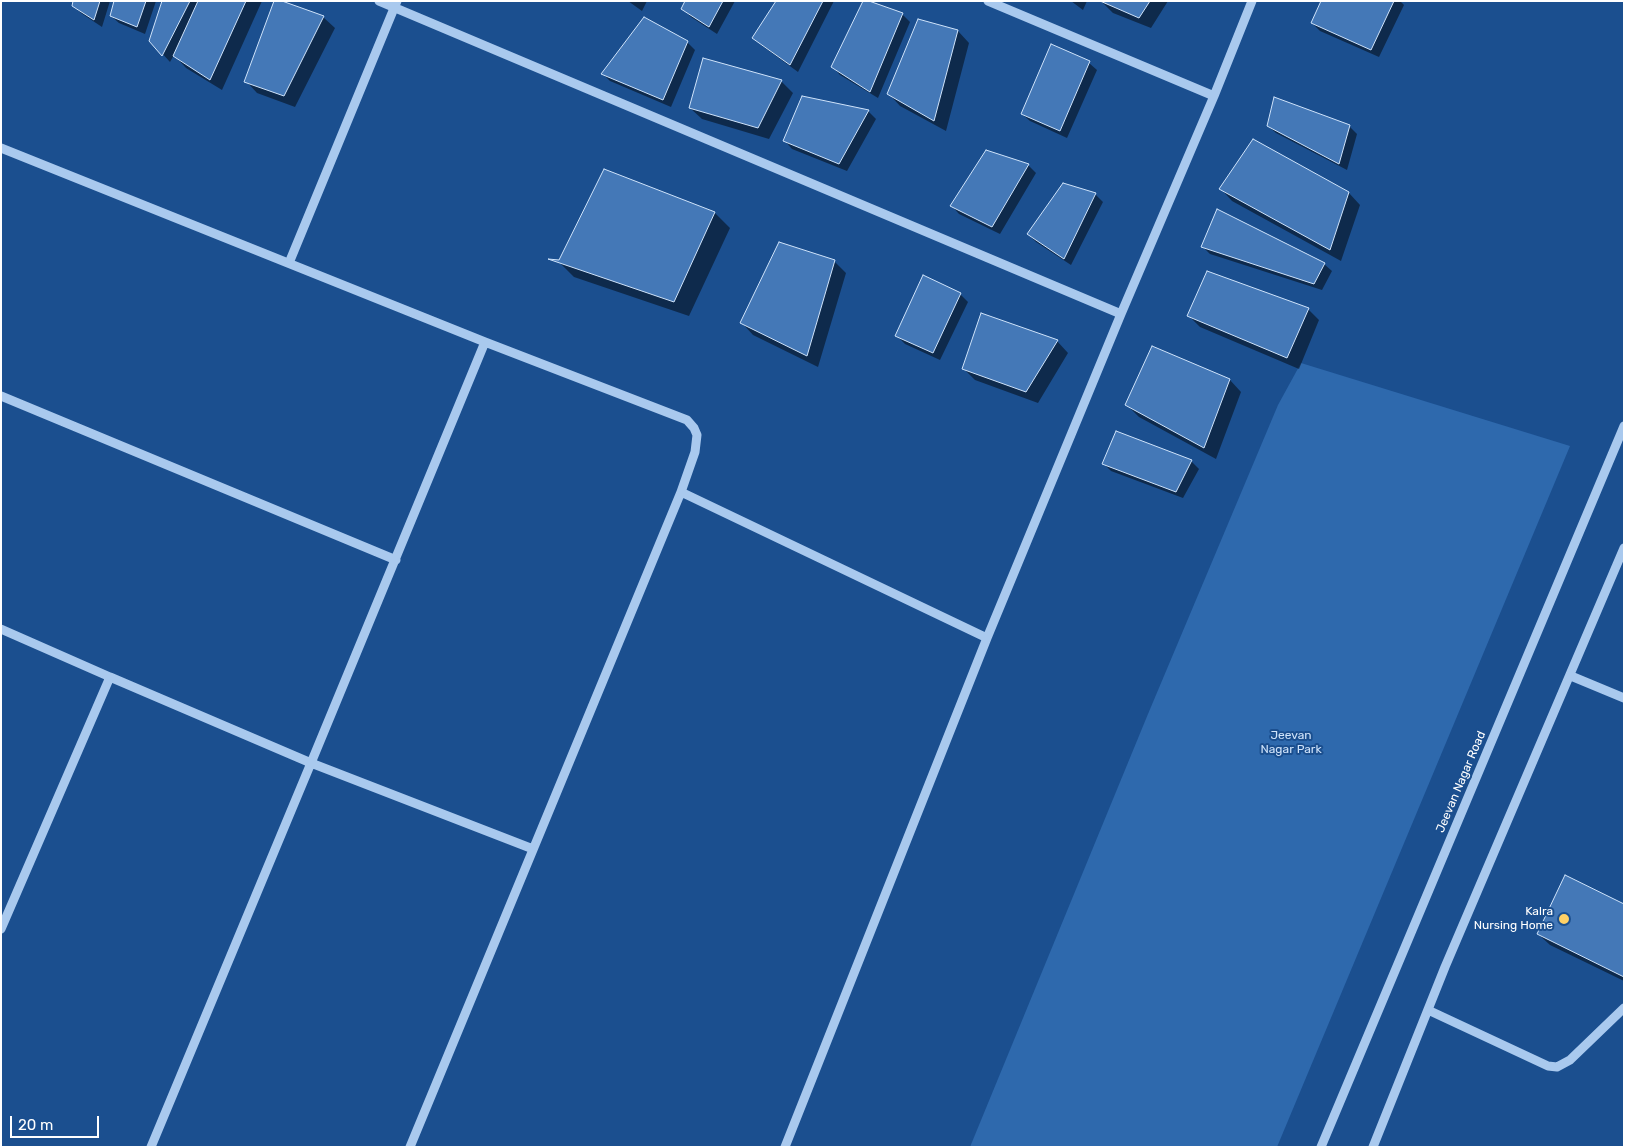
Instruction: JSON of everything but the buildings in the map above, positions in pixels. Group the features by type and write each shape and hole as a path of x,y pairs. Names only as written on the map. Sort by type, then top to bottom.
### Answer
{"street":[{"path":"379,1 395,4 1121,314"},
{"path":"988,1 1214,96"},
{"path":"785,1147 987,638 1252,1"},
{"path":"289,264 395,4"},
{"path":"1,148 485,342 687,420 697,435 697,444 681,492 410,1147"},
{"path":"152,1147 485,342"},
{"path":"1,396 396,560"},
{"name":"Jeevan Nagar Road","path":"1321,1147 1624,426"},
{"path":"681,492 987,638"},
{"path":"1373,1147 1428,1010 1624,548"},
{"path":"1,629 312,763 533,849"},
{"path":"1570,676 1624,698"},
{"path":"1,929 110,677"},
{"path":"1428,1010 1548,1066 1557,1067 1570,1060 1624,1008"}],"green space":[{"name":"Jeevan Nagar Park","path":"1301,363 1570,446 1277,1147 970,1147 1148,714 1278,405"}],"place":[{"name":"Kalra Nursing Home","path":"1564,919"}]}
